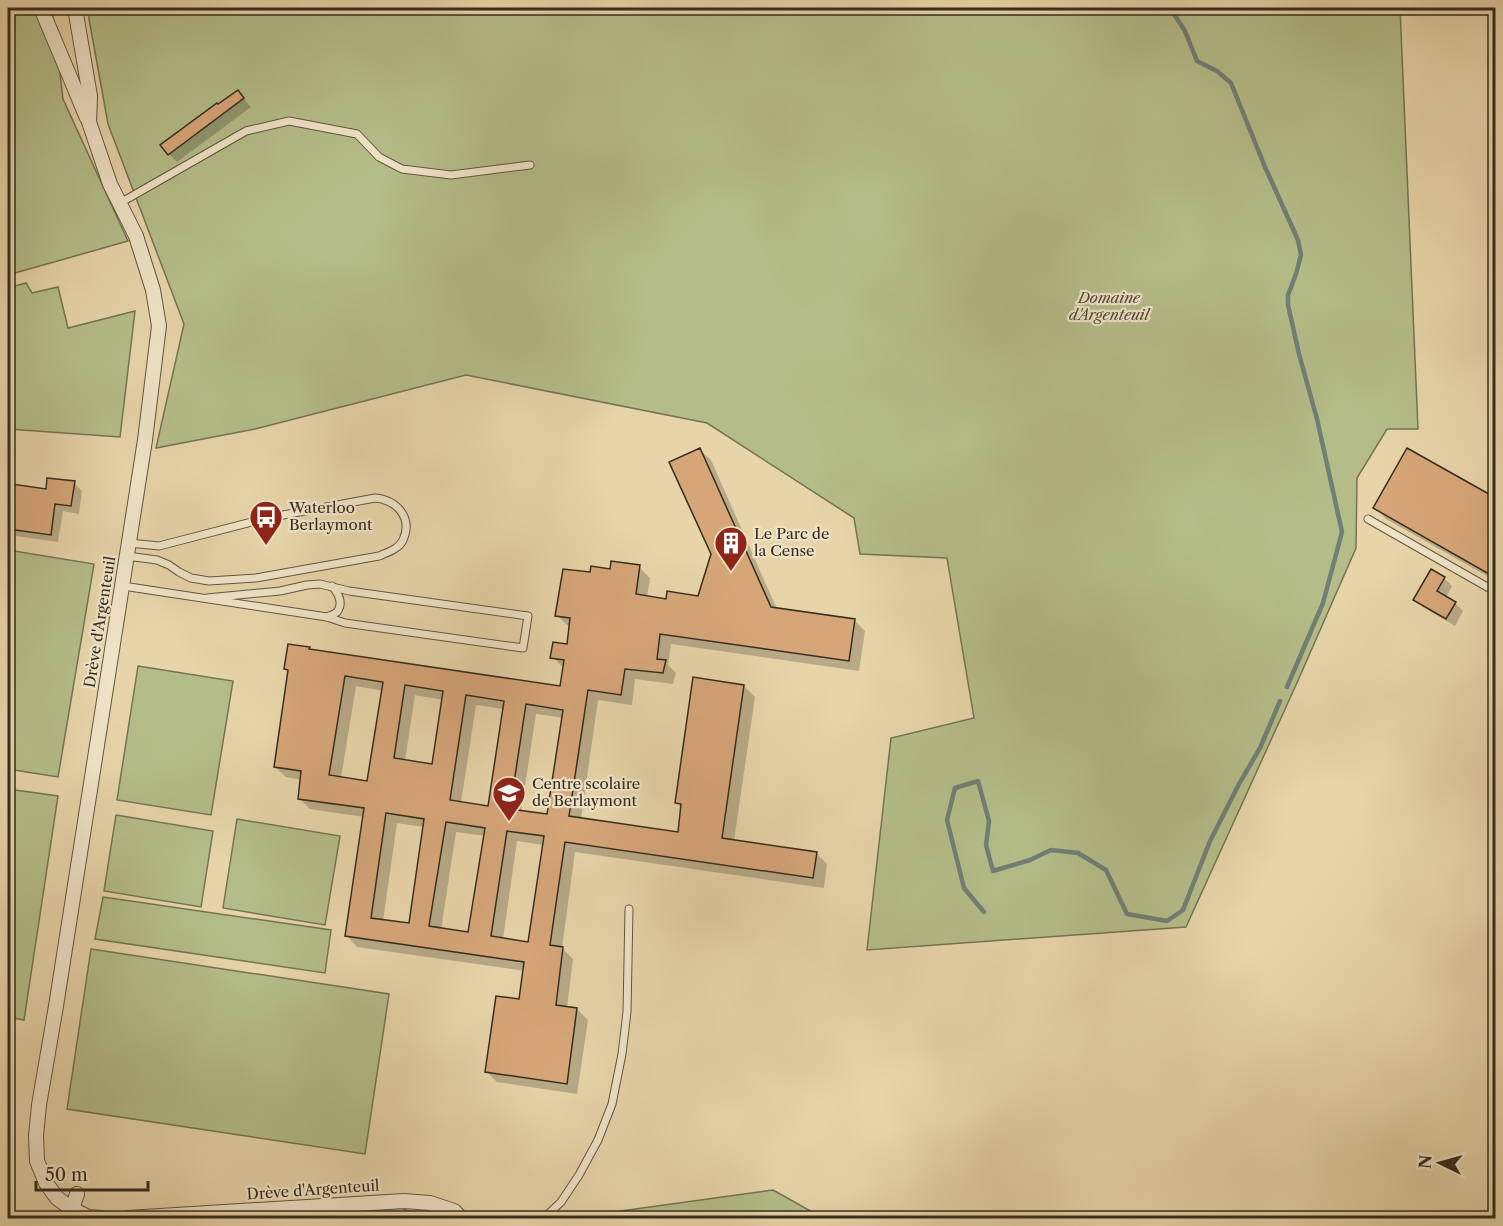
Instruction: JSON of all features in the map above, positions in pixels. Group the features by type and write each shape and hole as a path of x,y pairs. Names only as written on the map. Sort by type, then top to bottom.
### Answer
{"street":[{"path":"41,8 89,122"},
{"name":"Drève d'Argenteuil","path":"75,8 90,96 89,122 110,184 136,236 153,290 159,326 123,586 39,1105 36,1136 37,1161 46,1183 69,1214 101,1218"},
{"path":"69,1214 77,1194"},
{"name":"Drève d'Argenteuil","path":"128,1218 405,1201 429,1203 454,1211 461,1218"}],"lane":[{"path":"120,204 246,131 289,121 357,134 379,158 402,170 451,175 530,165"},
{"path":"375,498 390,501 398,506 404,514 406,526 403,540 394,550 379,556 248,579 209,581 191,578 169,565 128,550 159,546 267,518 375,498"},
{"path":"1368,519 1496,592"},
{"path":"123,586 327,617 345,623 523,648 528,616 349,591 320,584 280,591 207,598"},
{"path":"327,617 337,612 340,604 339,594 332,586"},
{"path":"544,1218 561,1202 579,1175 598,1140 612,1104 622,1054 627,1012 629,909"}],"green space":[{"path":"8,8 52,8 63,99 128,241 8,275"},
{"name":"Domaine d'Argenteuil","path":"87,8 1400,8 1418,429 1387,429 1357,478 1356,548 1186,927 867,950 891,738 974,718 947,558 860,554 854,518 707,423 466,375 255,429 156,448 184,324 108,124"},
{"path":"26,283 32,293 58,287 68,328 135,311 120,437 8,429 8,288"},
{"path":"8,550 94,564 58,777 8,769"},
{"path":"138,666 233,681 211,815 117,800"},
{"path":"8,789 58,796 24,1020 8,1017"},
{"path":"116,815 213,831 201,907 104,891"},
{"path":"237,819 340,836 325,925 223,908"},
{"path":"103,897 331,930 325,973 95,939"},
{"path":"91,949 389,994 365,1154 67,1109"},
{"path":"773,1190 823,1218 573,1218 577,1217"},
{"path":"401,1208 427,1218 198,1218"}],"building":[{"path":"238,90 244,98 168,155 160,145"},
{"name":"Centre scolaire de Berlaymont","path":"700,448 771,607 855,619 849,661 660,634 657,659 666,660 663,673 625,669 621,695 588,690 569,816 678,832 681,804 675,803 693,677 744,685 722,838 817,852 813,878 565,842 550,945 563,947 556,1005 577,1008 567,1084 485,1072 496,996 519,999 524,962 345,936 364,808 298,799 301,771 274,767 288,670 284,669 288,644 560,686 564,660 550,658 553,642 567,644 570,618 555,616 563,569 590,572 591,566 610,569 611,561 640,565 636,594 666,599 667,591 698,596 711,554 669,462","holes":["345,676 383,682 367,781 329,775","405,685 443,691 432,764 394,758","466,695 504,701 488,806 450,800","526,704 563,710 547,814 510,809","386,813 424,819 409,923 371,918","446,822 485,828 468,932 429,926","507,831 544,836 528,942 491,936"]},
{"path":"1407,448 1496,498 1496,578 1373,508"},
{"path":"47,478 75,481 71,506 55,504 51,535 8,529 12,484 46,489"},
{"path":"1431,569 1445,577 1437,591 1456,602 1446,619 1413,600"}],"waterway":[{"path":"1170,8 1185,31 1197,61 1217,71 1231,83 1298,240 1301,255 1288,295 1288,305 1317,419 1342,532 1323,603 1287,687"},
{"path":"984,912 964,888 947,820 955,788 978,781 989,821 986,845 993,871 1030,860 1051,850 1078,853 1106,870 1127,914 1167,921 1183,910 1210,841 1260,748 1280,701"}],"place":[{"name":"Waterloo Berlaymont","path":"266,546"},
{"name":"Le Parc de la Cense","path":"731,572"},
{"name":"Centre scolaire de Berlaymont","path":"509,822"}]}
